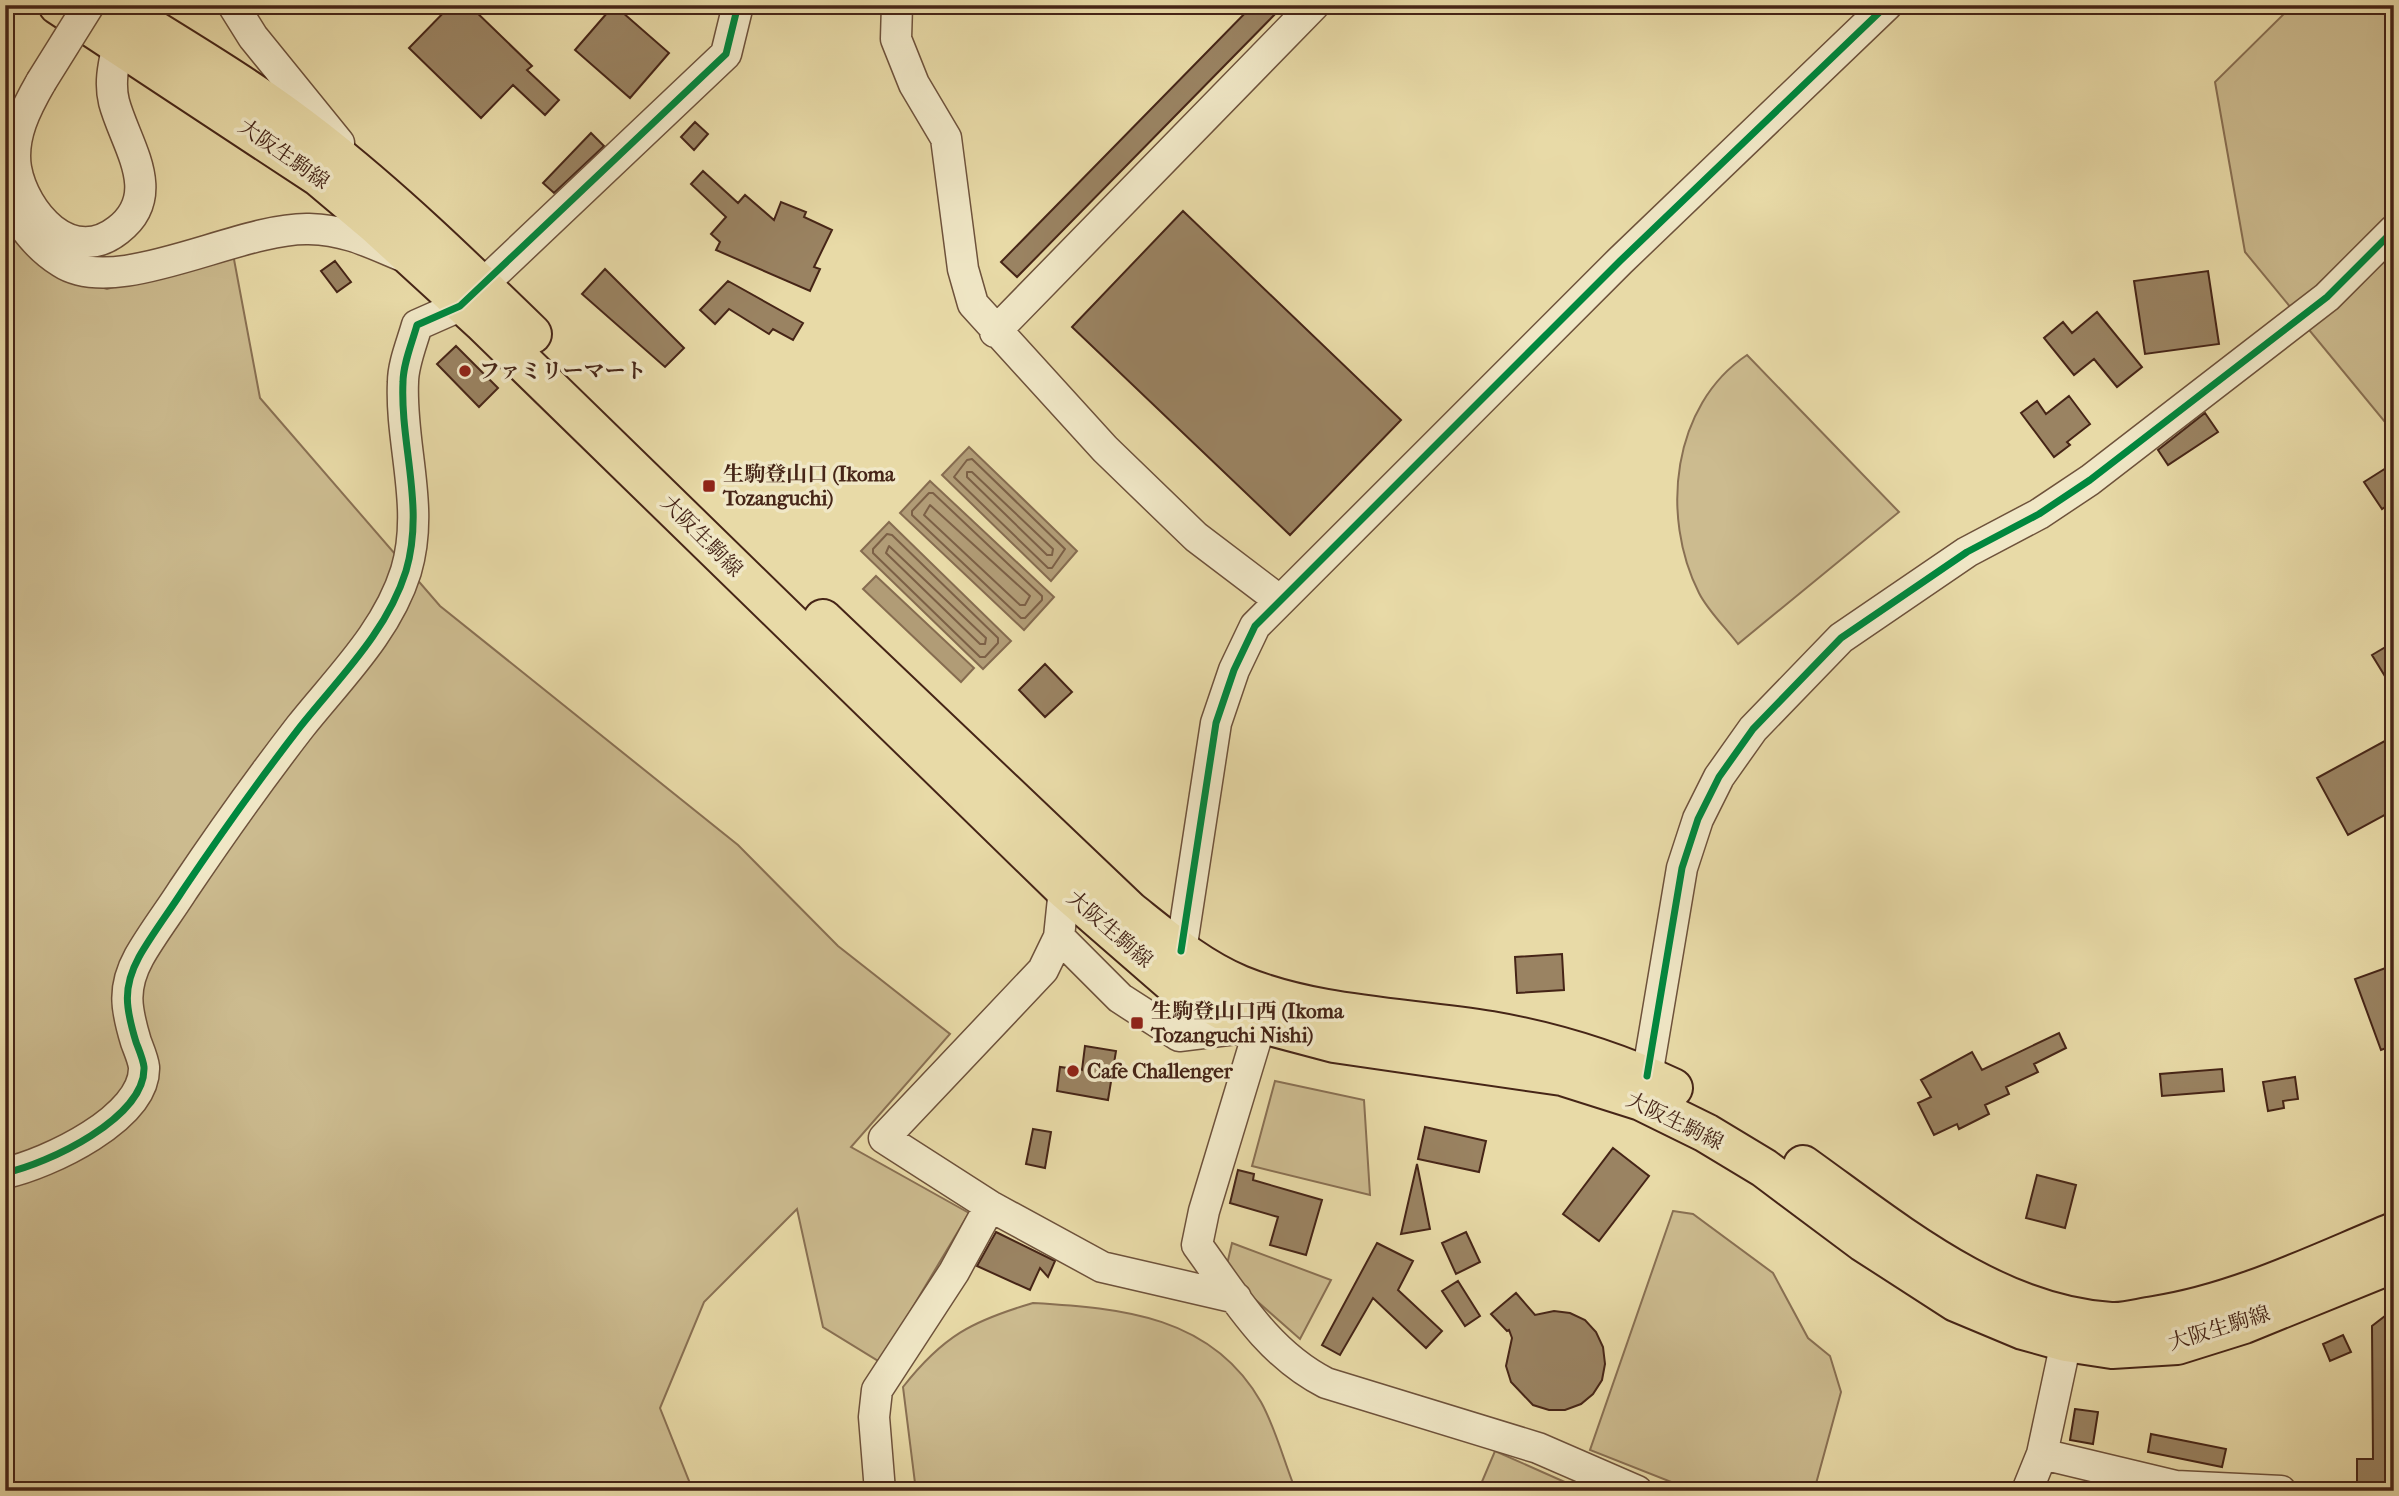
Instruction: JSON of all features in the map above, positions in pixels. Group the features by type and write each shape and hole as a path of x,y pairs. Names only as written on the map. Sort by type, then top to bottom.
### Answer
{"main road":[{"name":"大阪生駒線","path":"58,5 319,177 419,264 471,296 788,585 1130,911 1181,951 1240,985 1335,1011 1491,1031 1574,1049 1647,1076 1717,1109 1790,1155 1949,1265 2035,1309 2113,1322 2191,1310 2263,1286 2394,1232"},
{"name":"大阪生駒線","path":"114,5 239,84 314,137 384,196 569,406 1064,889 1171,982 1233,1016 1261,1026 1334,1043 1562,1076 1640,1101 1706,1133 1764,1168 1863,1242 1956,1302 2023,1330 2066,1342 2112,1349 2178,1345 2244,1324 2394,1262"}],"street":[{"path":"73,5 35,78 17,134 15,167 27,203 41,222 56,234 80,240 100,240 119,230 134,211 141,193 140,170 113,100 111,77 118,44"},
{"path":"5,121 89,5"},
{"path":"233,5 253,37 384,196"},
{"path":"5,1173 28,1168 72,1149 106,1126 141,1088 144,1066 127,1014 125,998 128,982 140,956 226,827 300,727 352,665 390,610 412,542 413,495 403,380 417,325 471,296 726,54 738,5"},
{"path":"897,5 896,38 914,84 946,138 963,269 973,304 995,332 1105,449 1196,537 1279,600"},
{"path":"995,332 1314,5"},
{"path":"1181,951 1216,723 1234,670 1255,626 1620,261 1887,5"},
{"path":"5,199 29,236 62,264 102,275 142,268 253,236 306,229 348,232 419,264"},
{"path":"1647,1076 1682,868 1698,819 1719,777 1753,729 1841,638 1968,552 2039,514 2090,480 2327,297 2394,230"},
{"path":"1064,889 1059,937 1043,970 884,1138 990,1206 1102,1267 1236,1298"},
{"path":"1059,937 1120,998 1179,1036 1261,1026 1204,1211 1197,1245 1266,1339 1299,1369 1326,1383 1538,1448 1637,1491"},
{"path":"880,1491 874,1417 877,1390 954,1272 990,1206"},
{"path":"2027,1491 2042,1454 2066,1342"},
{"path":"2042,1454 2176,1486 2281,1491"}],"shaded area":[{"path":"2293,5 2394,5 2394,433 2245,252 2215,82"},
{"path":"5,230 51,272 107,289 233,254 260,398 440,606 738,845 838,946 950,1034 851,1147 969,1213 880,1362 823,1327 797,1209 704,1302 660,1408 693,1491 5,1491"},
{"path":"1747,355 1899,512 1738,644 1699,593 1687,563 1677,497 1680,464 1689,432 1702,402 1722,376"},
{"path":"1275,1081 1364,1100 1370,1195 1252,1166"},
{"path":"1673,1211 1693,1214 1773,1273 1808,1338 1830,1356 1841,1392 1814,1491 1694,1491 1590,1450"},
{"path":"1232,1243 1331,1280 1300,1339 1225,1273"},
{"path":"1033,1303 1099,1308 1162,1322 1191,1334 1217,1351 1241,1373 1261,1402 1276,1434 1296,1491 916,1491 903,1387 932,1355 960,1333 993,1317"},
{"path":"1495,1451 1585,1491 1478,1491"}],"water":[{"path":"969,447 1077,551 1051,581 942,475"},
{"path":"930,481 1054,597 1024,630 900,513"},
{"path":"889,522 1011,641 983,669 861,551"},
{"path":"876,576 974,668 961,682 863,589"}],"building":[{"path":"451,5 469,5 532,66 527,70 559,100 545,115 513,85 481,118 409,48"},
{"path":"614,5 669,53 630,98 575,50"},
{"path":"1253,5 1284,5 1017,277 1001,262"},
{"path":"695,122 708,134 694,150 681,137"},
{"path":"591,133 604,146 554,193 543,183"},
{"path":"703,171 738,203 745,195 774,220 781,202 806,212 804,217 832,230 814,267 820,269 810,291 716,250 720,242 711,234 726,217 691,184"},
{"path":"1183,211 1401,420 1290,535 1072,327"},
{"path":"335,261 351,282 337,292 321,271"},
{"path":"605,269 684,348 665,367 582,294"},
{"path":"2208,271 2219,344 2145,354 2134,281"},
{"path":"728,281 803,323 793,340 773,329 769,334 729,309 715,324 700,310"},
{"path":"2097,312 2142,367 2117,387 2094,359 2074,375 2044,338 2063,322 2072,333"},
{"path":"456,346 498,388 479,407 437,364"},
{"path":"2069,396 2090,424 2067,442 2070,445 2054,457 2021,413 2037,401 2046,414"},
{"path":"2205,413 2218,432 2168,465 2158,450"},
{"path":"2394,463 2394,501 2382,509 2364,482"},
{"path":"2394,642 2394,691 2372,655"},
{"path":"1045,664 1072,692 1045,717 1019,690"},
{"path":"2394,736 2394,810 2348,835 2317,778"},
{"path":"1562,954 1564,990 1517,993 1515,957"},
{"path":"2394,965 2394,1045 2381,1050 2355,979"},
{"path":"2059,1033 2066,1048 2034,1064 2038,1072 2006,1087 2009,1094 1985,1105 1989,1114 1959,1129 1957,1124 1934,1135 1918,1103 1931,1097 1921,1080 1972,1052 1982,1070"},
{"path":"1085,1046 1116,1051 1108,1100 1057,1091 1060,1067 1082,1070"},
{"path":"2222,1069 2224,1091 2162,1096 2160,1074"},
{"path":"2295,1077 2298,1099 2283,1101 2284,1108 2268,1111 2263,1082"},
{"path":"1425,1127 1486,1141 1479,1172 1418,1159"},
{"path":"1033,1129 1051,1132 1045,1168 1026,1164"},
{"path":"1613,1148 1649,1176 1599,1241 1563,1214"},
{"path":"1417,1164 1430,1229 1401,1234"},
{"path":"1238,1170 1254,1174 1253,1180 1322,1200 1306,1255 1270,1245 1278,1217 1230,1203"},
{"path":"2037,1175 2076,1185 2065,1228 2026,1218"},
{"path":"996,1232 1055,1261 1048,1277 1040,1268 1030,1290 977,1266"},
{"path":"1466,1232 1480,1262 1456,1274 1442,1243"},
{"path":"1377,1243 1413,1261 1398,1290 1442,1331 1426,1348 1373,1298 1340,1355 1322,1345"},
{"path":"1458,1281 1480,1316 1465,1326 1442,1291"},
{"path":"1516,1293 1535,1315 1554,1311 1570,1313 1585,1320 1596,1332 1603,1347 1605,1364 1602,1380 1593,1394 1581,1404 1565,1410 1549,1410 1533,1405 1511,1382 1506,1366 1512,1338 1509,1330 1491,1314"},
{"path":"2394,1309 2394,1487 2357,1487 2357,1459 2373,1459 2372,1326"},
{"path":"2343,1335 2351,1352 2330,1361 2323,1344"},
{"path":"2075,1409 2098,1412 2093,1444 2070,1440"},
{"path":"2151,1434 2226,1449 2222,1467 2148,1452"}],"cycle path":[{"path":"5,1173 68,1149 112,1121 129,1104 140,1086 144,1067 127,999 130,979 139,957 255,787 360,654 398,593 406,571 413,523 403,375 417,325 460,306 726,54 738,5"},
{"path":"1181,951 1216,723 1234,670 1255,626 1620,261 1887,5"},
{"path":"1647,1076 1682,868 1698,819 1719,777 1753,729 1841,638 1967,552 2039,514 2090,480 2327,297 2394,230"}],"place":[{"name":"ファミリーマート","path":"465,371"},
{"name":"生駒登山口 (Ikoma Tozanguchi)","path":"709,486"},
{"name":"生駒登山口西 (Ikoma Tozanguchi Nishi)","path":"1137,1023"},
{"name":"Cafe Challenger","path":"1073,1071"}]}
